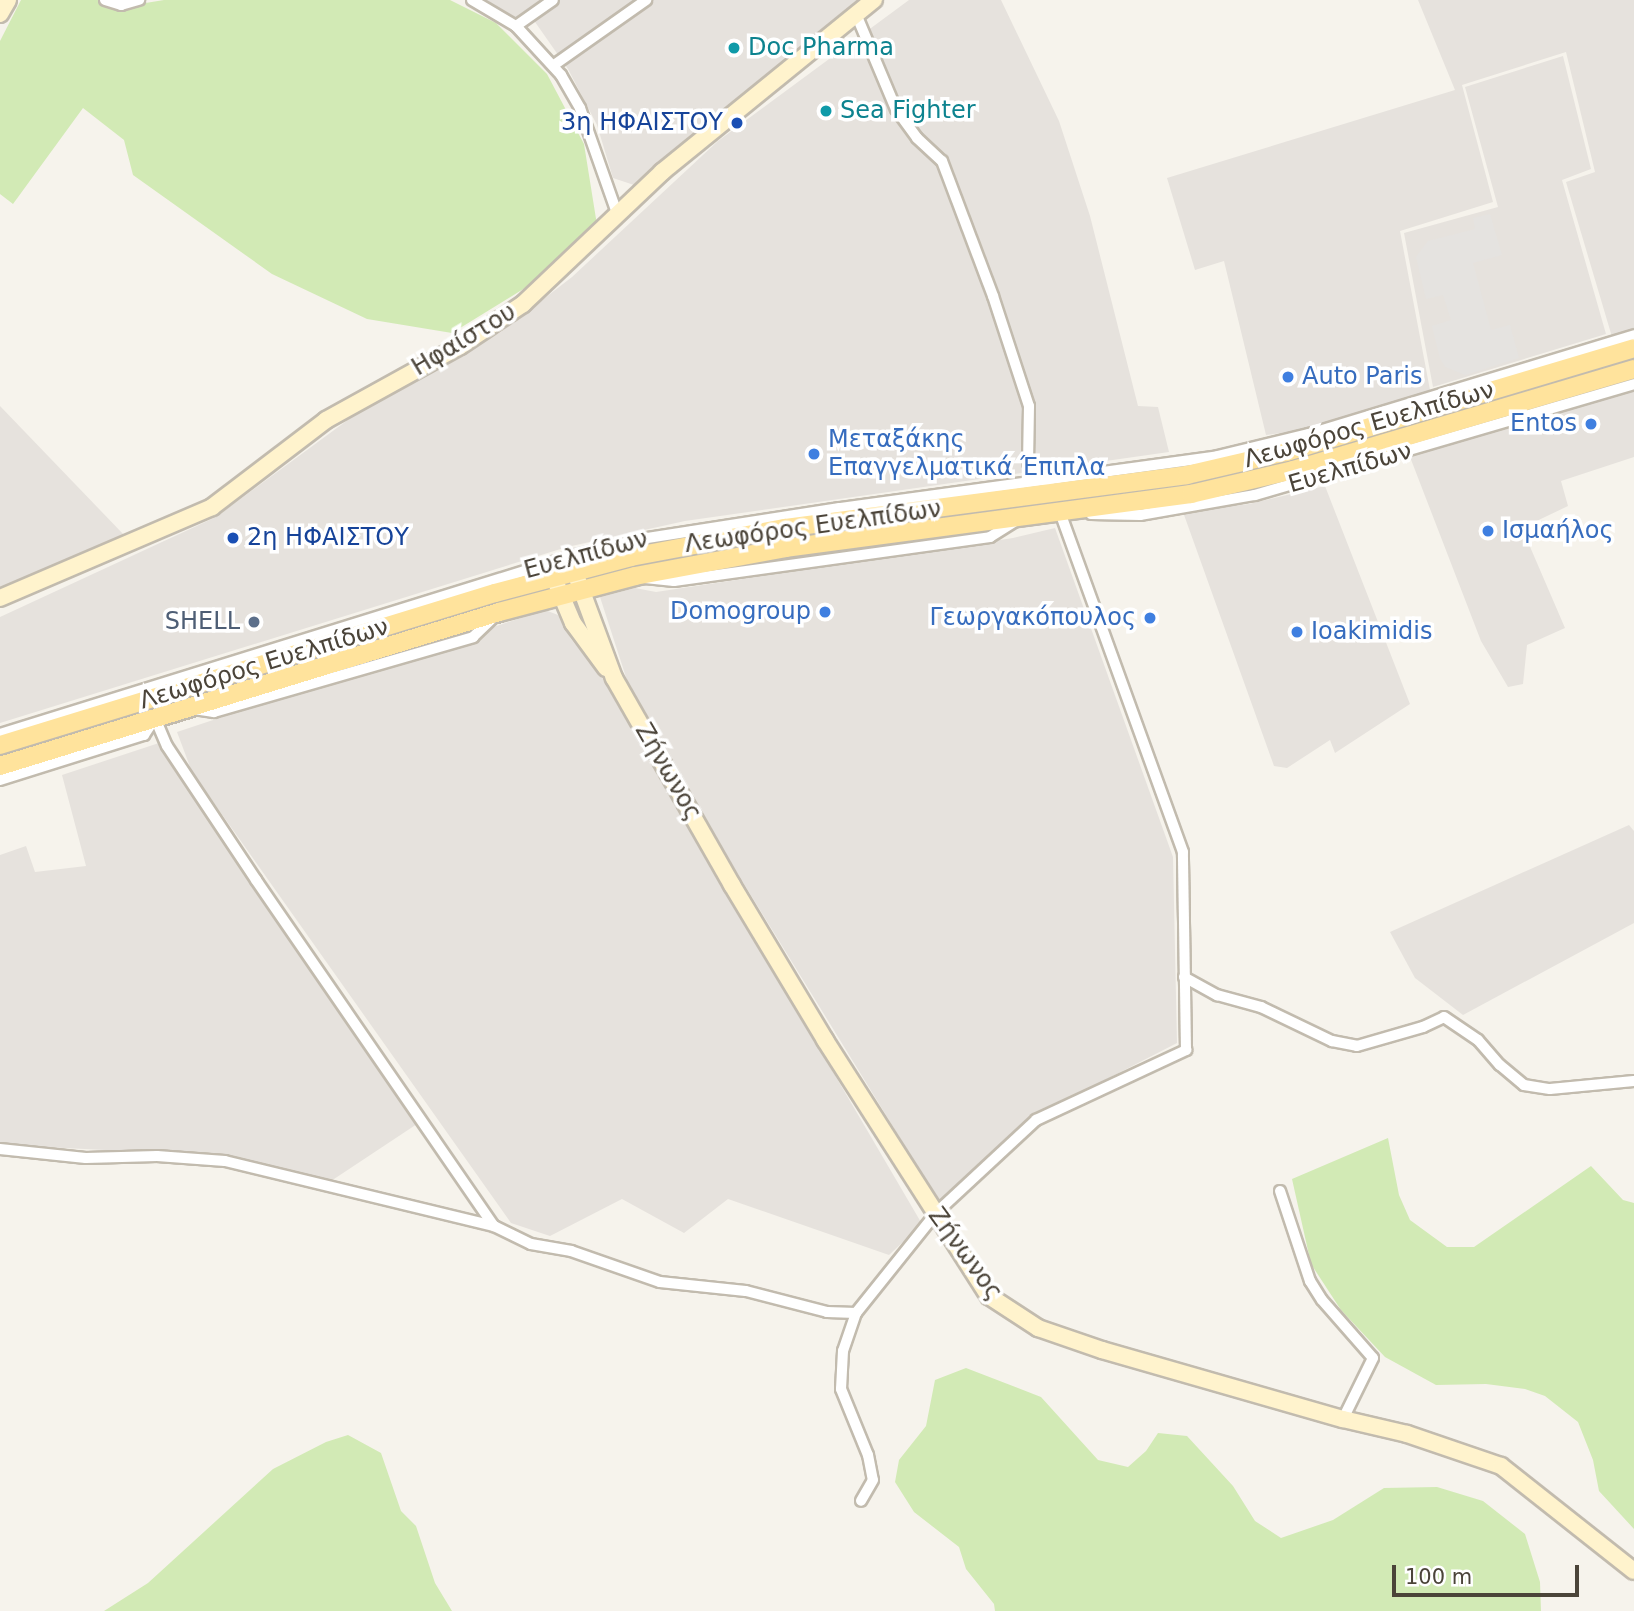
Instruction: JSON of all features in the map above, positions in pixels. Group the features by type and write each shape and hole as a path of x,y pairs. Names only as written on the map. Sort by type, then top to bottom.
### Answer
{"main road":[{"name":"Λεωφόρος Ευελπίδων","path":"0,746 119,703 430,607 673,548 841,515 1187,475 1286,452 1370,420 1560,363 1634,348"},
{"name":"Λεωφόρος Ευελπίδων","path":"0,766 188,708 330,671 499,612 635,576 786,548 1060,513 1237,484 1416,441 1634,369"}],"street":[{"path":"0,14 8,0"},
{"path":"105,0 121,5 139,0"},
{"path":"473,0 516,26 554,65 580,108 617,213"},
{"path":"516,26 553,0"},
{"path":"554,65 646,0"},
{"name":"Ηφαίστου","path":"0,598 212,507 320,424 460,346 523,304 668,167 874,0"},
{"path":"856,15 896,109 917,138 943,162 993,296 1029,406 1028,463 1049,481"},
{"path":"1560,363 1634,335"},
{"name":"Ευελπίδων","path":"1416,441 1634,384"},
{"name":"Ευελπίδων","path":"430,607 579,554 641,539 841,515 1218,456 1370,420"},
{"path":"861,1501 873,1480 868,1455 841,1389 844,1351 856,1313 936,1213 1036,1120 1186,1050 1182,852 1060,513"},
{"path":"575,573 614,678"},
{"path":"554,578 584,640 614,678"},
{"name":"Ζήνωνος","path":"614,678 762,937 989,1296 1038,1328 1343,1419 1407,1434 1501,1466 1634,1571"},
{"path":"0,734 119,703"},
{"path":"0,780 144,735 155,718"},
{"path":"155,718 167,746 256,880 494,1226"},
{"path":"1184,977 1217,995 1261,1007 1332,1041 1357,1046 1423,1027 1444,1017 1478,1040 1500,1065 1524,1085 1550,1089 1634,1081"},
{"path":"0,1149 86,1158 178,1156 225,1161 494,1226 531,1244 570,1251 660,1282 746,1291 827,1312 856,1313"},
{"path":"1280,1191 1310,1281 1322,1300 1373,1358 1343,1419"}],"shaded area":[{"path":"487,0 862,0 637,186 613,178 597,125 568,69 528,12 515,19"},
{"path":"909,0 1001,0 1059,121 1090,216 1138,406 1158,407 1169,452 685,521 567,547 0,723 0,617 216,517 360,411 501,332 572,277 718,141"},
{"path":"1418,0 1634,0 1634,341 1615,347 1566,182 1595,172 1566,52 1462,85 1493,202 1400,231 1430,390 1310,429 1266,435 1224,261 1195,270 1167,178 1455,90"},
{"path":"1563,56 1591,169 1562,180 1606,334 1433,387 1404,233 1498,207 1465,87"},
{"path":"1490,214 1502,255 1473,263 1491,330 1510,325 1519,358 1465,375 1445,367 1440,358 1432,326 1451,320 1443,295 1426,299 1416,257 1428,241 1475,229 1473,218"},
{"path":"1634,385 1634,457 1561,481 1568,506 1522,528 1565,628 1527,645 1523,684 1508,687 1481,641 1410,457"},
{"path":"0,406 125,536 0,588"},
{"path":"1325,486 1410,704 1335,753 1330,740 1287,768 1274,766 1183,512 1249,504"},
{"path":"1055,528 1173,857 1177,1043 1035,1116 940,1203 636,708 600,597 635,588 656,592 1013,538"},
{"path":"545,610 558,615 571,639 603,679 922,1224 889,1255 728,1199 684,1233 622,1199 550,1236 511,1223 192,772 177,732"},
{"path":"162,742 417,1124 331,1181 169,1153 0,1145 0,855 26,846 35,872 86,866 62,775"},
{"path":"1629,825 1634,831 1634,923 1463,1015 1415,978 1390,932"}],"green space":[{"path":"21,0 99,0 109,9 164,0 450,0 496,23 547,74 584,144 597,225 533,283 452,333 367,319 272,274 133,175 124,140 83,108 13,204 0,194 0,41"},
{"path":"1388,1138 1399,1195 1410,1220 1447,1247 1474,1247 1591,1166 1623,1200 1634,1203 1634,1529 1599,1491 1593,1460 1578,1422 1545,1396 1525,1389 1486,1384 1436,1385 1385,1357 1341,1310 1311,1264 1292,1179"},
{"path":"966,1368 1041,1397 1098,1460 1128,1467 1146,1451 1158,1433 1187,1436 1233,1486 1255,1521 1281,1538 1333,1520 1384,1488 1437,1487 1483,1501 1525,1534 1540,1582 1541,1611 995,1611 994,1604 966,1569 959,1547 914,1512 895,1482 899,1460 926,1426 935,1380"},
{"path":"348,1435 381,1453 401,1511 416,1526 435,1583 452,1611 104,1611 148,1583 273,1469 326,1442"}],"place":[{"name":"Doc Pharma","path":"734,48"},
{"name":"Sea Fighter","path":"826,111"},
{"name":"3η ΗΦΑΙΣΤΟΥ","path":"737,123"},
{"name":"Auto Paris","path":"1288,377"},
{"name":"Entos","path":"1591,424"},
{"name":"Μεταξάκης Επαγγελματικά Έπιπλα","path":"814,454"},
{"name":"Ισμαήλος","path":"1488,531"},
{"name":"2η ΗΦΑΙΣΤΟΥ","path":"233,538"},
{"name":"Domogroup","path":"825,612"},
{"name":"Γεωργακόπουλος","path":"1150,618"},
{"name":"SHELL","path":"254,622"},
{"name":"Ioakimidis","path":"1297,632"}]}
